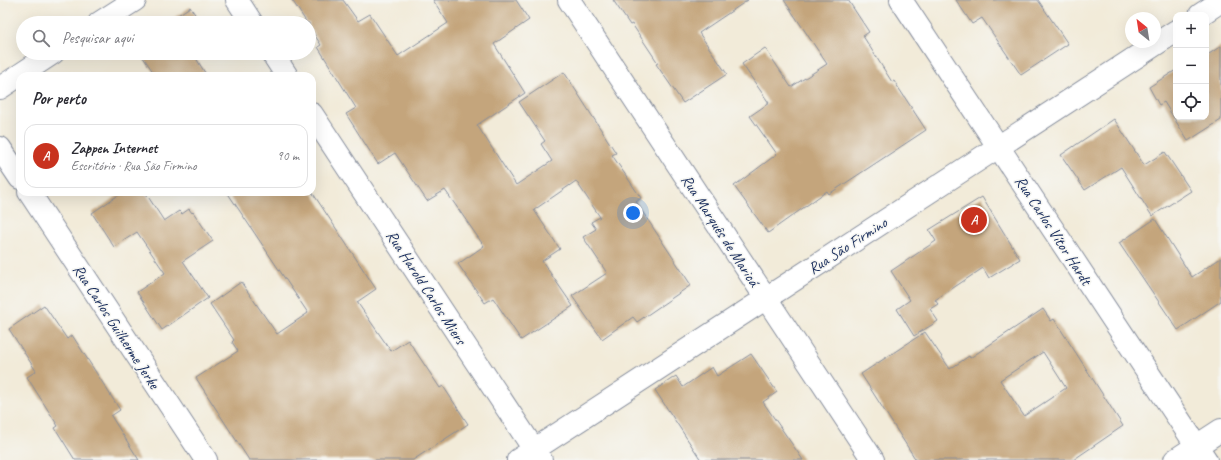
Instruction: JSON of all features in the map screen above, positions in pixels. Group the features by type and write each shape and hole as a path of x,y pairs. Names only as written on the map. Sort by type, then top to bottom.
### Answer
{"street":[{"path":"111,16 135,0"},
{"path":"237,0 247,16"},
{"name":"Rua Marquês de Maricá","path":"569,0 873,460"},
{"name":"Rua Carlos Vítor Hardt","path":"902,0 1201,453"},
{"path":"1204,12 1221,1"},
{"name":"Rua São Firmino","path":"531,457 766,298 1173,33"},
{"path":"24,72 42,60"},
{"path":"277,60 284,72"},
{"path":"0,88 16,77"},
{"name":"Rua Harold Carlos Miers","path":"316,120 531,457"},
{"path":"0,148 16,172"},
{"name":"Rua Carlos Guilherme Jerke","path":"32,196 206,460"},
{"path":"1175,460 1201,453 1221,430"}],"building":[{"path":"292,0 343,0 358,21 370,14 398,56 448,23 433,0 516,0 529,20 494,44 525,93 477,125 516,185 552,161 541,144 545,141 519,102 564,72 616,153 612,155 641,198 636,202 691,285 637,322 633,317 602,339 572,296 607,273 583,237 596,229 591,222 600,217 576,181 534,210 560,249 542,261 573,306 521,340 493,298 485,303 458,264 484,246 445,190 427,201 395,153 378,164 346,114 356,108 318,47 321,45 316,37 316,16 302,16"},
{"path":"613,0 748,0 699,33 727,74 683,103 656,64 658,63 632,24 630,25"},
{"path":"784,0 848,0 869,32 863,36 892,82 894,81 926,130 829,194 827,191 768,233 734,186 777,154 750,116 769,103 742,64 765,48 791,87 827,64"},
{"path":"956,0 1038,0 1068,44 1021,75 982,18 972,24"},
{"path":"190,7 196,16 176,16"},
{"path":"1221,46 1221,120 1188,141 1175,120 1209,120 1209,54"},
{"path":"145,60 197,60 205,72 153,72"},
{"path":"1173,72 1173,117 1164,102 1159,105 1149,87"},
{"path":"1114,119 1144,165 1165,152 1191,191 1152,216 1121,167 1085,190 1061,155"},
{"path":"117,196 148,196 164,221 179,211 182,214 189,209 192,213 193,212 213,241 183,261 208,298 162,330 137,292 165,273 137,232 114,247 92,213"},
{"path":"230,196 315,196 376,289 357,302 391,351 408,340 440,388 443,386 468,424 413,460 249,460 196,378 238,351 232,342 234,340 210,304 241,282 277,334 308,313"},
{"path":"982,197 1020,259 989,278 983,268 935,300 938,304 930,309 938,321 914,336 897,309 910,300 891,271 936,241 929,230"},
{"path":"1155,219 1192,277 1221,258 1221,301 1178,330 1119,243"},
{"path":"44,305 67,339 72,335 120,410 111,416 139,460 75,460 55,428 58,426 27,377 36,371 9,329"},
{"path":"1043,309 1051,321 1054,319 1123,426 1073,460 916,460 861,374 925,332 950,369 969,356 970,358","holes":["1043,352 1066,388 1024,416 1000,380"]},
{"path":"751,354 777,392 763,402 803,460 701,460 655,390 676,376 683,387 712,367 717,376"}],"place":[{"name":"Zappen Internet","path":"974,220"}]}
